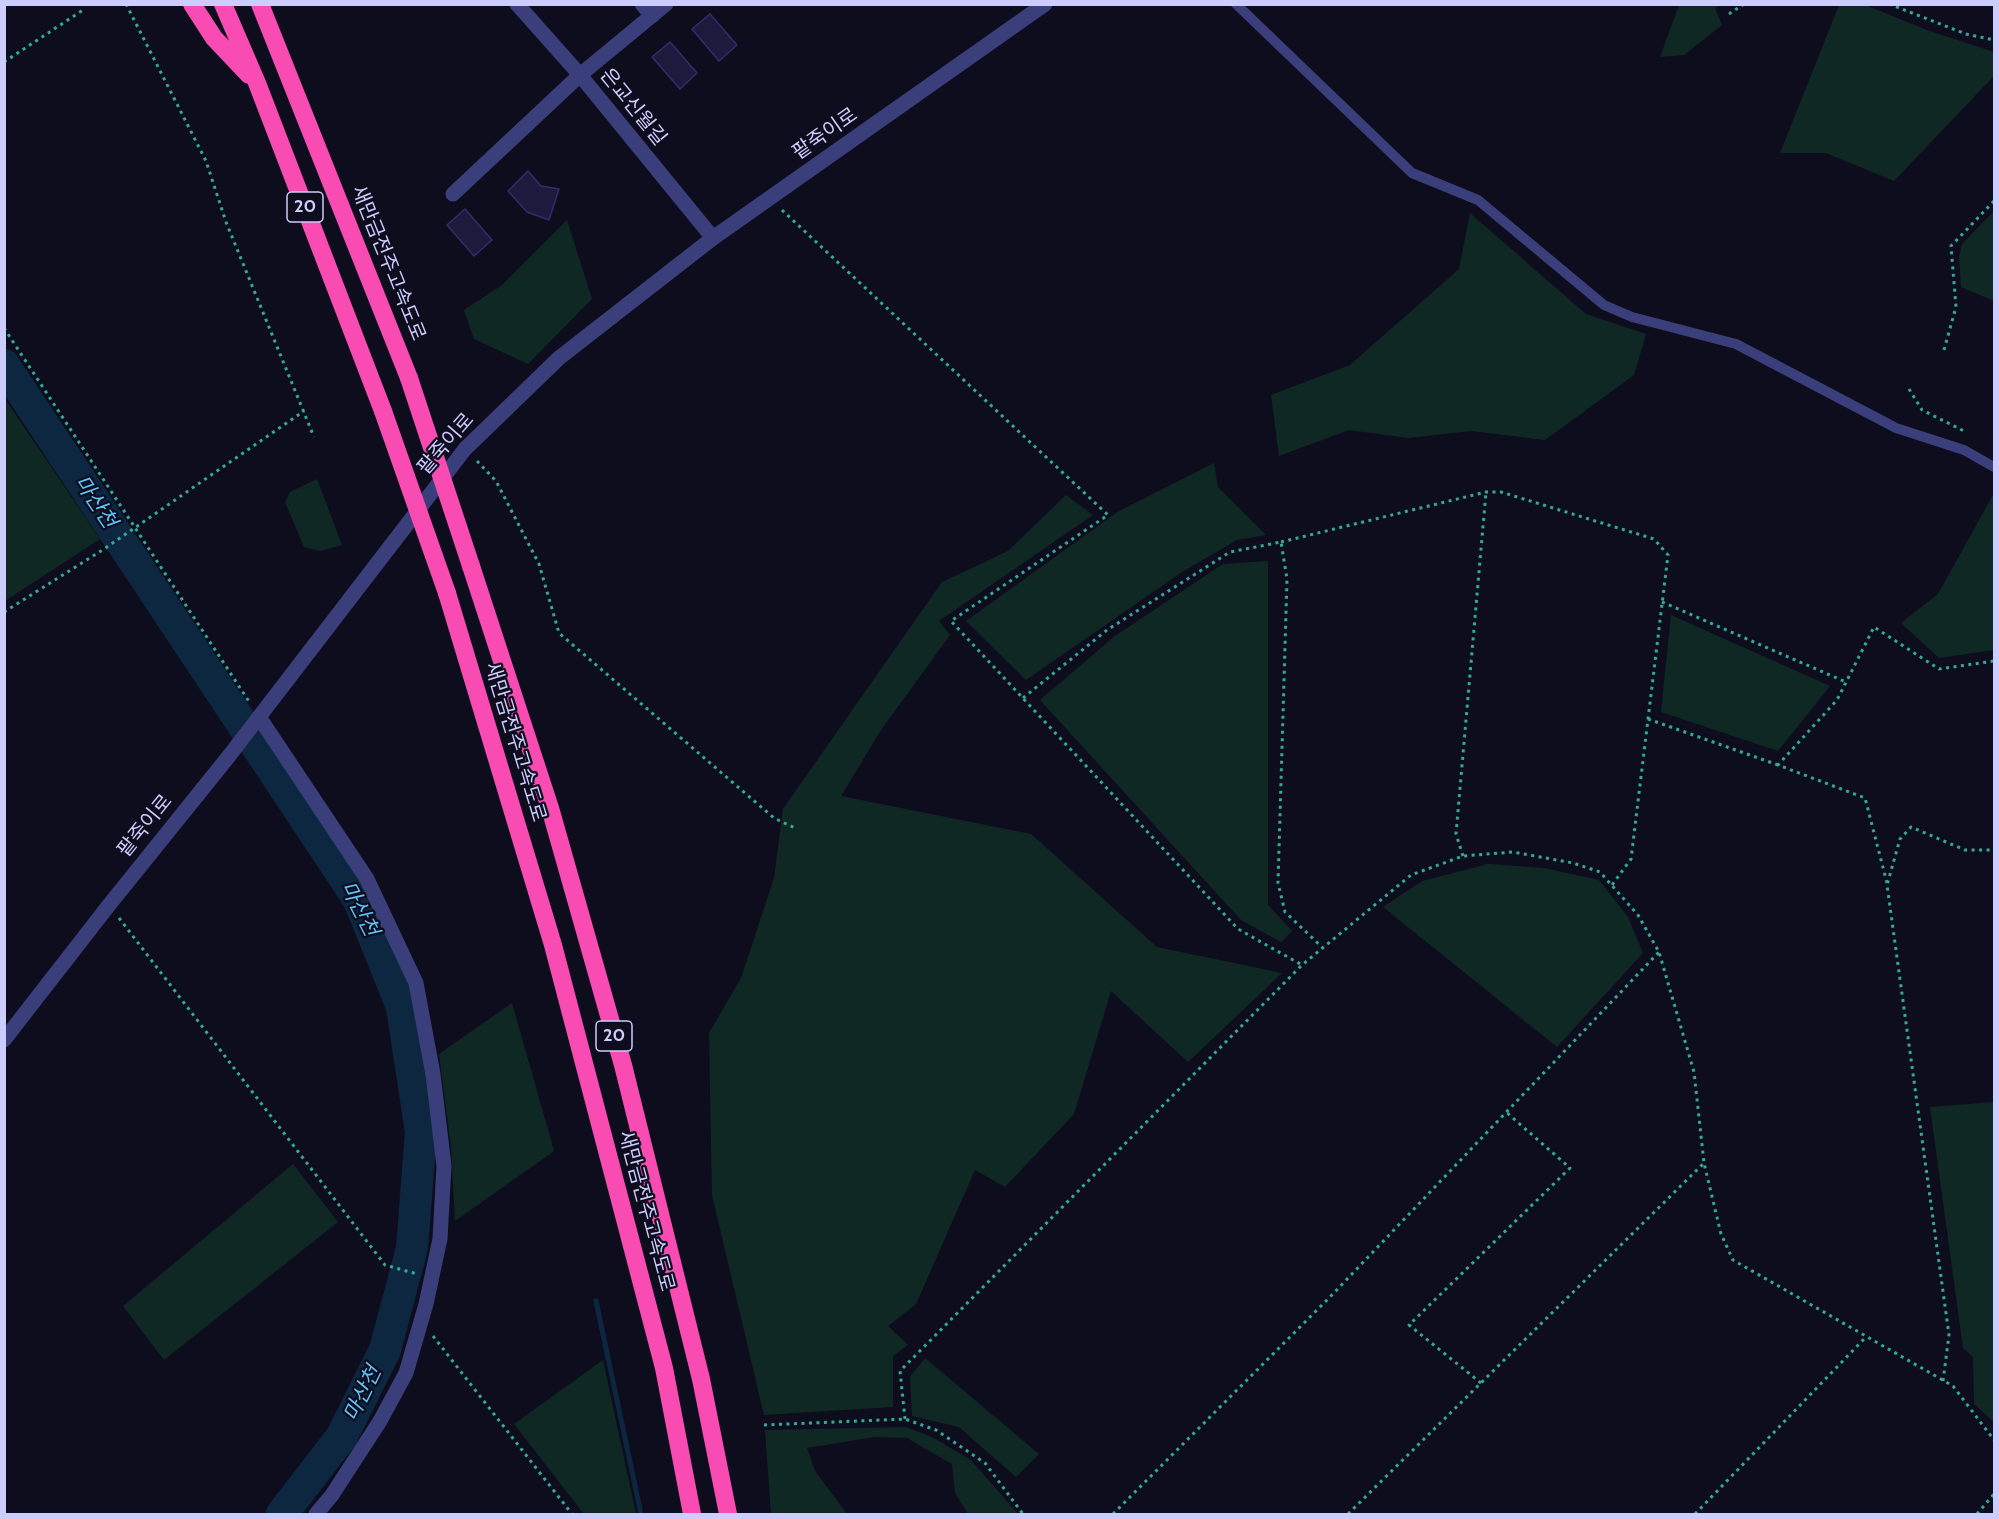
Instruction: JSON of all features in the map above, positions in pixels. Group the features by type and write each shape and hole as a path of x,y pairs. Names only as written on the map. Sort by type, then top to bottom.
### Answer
{"highway":[{"path":"192,4 214,38 258,83"},
{"name":"새만금전주고속도로","path":"223,4 258,83 383,411 447,593 553,945 664,1368 692,1515"},
{"name":"새만금전주고속도로","path":"260,4 409,378 550,808 623,1065 701,1379 728,1515"}],"street":[{"name":"은교신월길","path":"517,4 580,75 713,238"},
{"path":"453,194 647,10 666,4"},
{"name":"팥죽이로","path":"4,1040 109,904 236,748 465,449 559,358 713,238 1045,4"},
{"path":"257,719 367,879 416,983 433,1074 444,1166 440,1239 421,1320 400,1383 332,1495 316,1515"}],"lane":[{"path":"1236,4 1412,173 1478,200 1604,305 1632,317 1736,344 1896,428 1959,448 1995,467"}],"path":[{"path":"126,4 207,161 226,222 305,410 314,437"},
{"path":"1729,14 1744,4"},
{"path":"1889,4 1966,34 1995,40"},
{"path":"4,62 83,10"},
{"path":"770,199 1108,515 951,621 1238,929 1302,965"},
{"path":"1944,350 1956,307 1951,246 1995,201"},
{"path":"4,328 136,526 257,719"},
{"path":"1909,389 1922,410 1964,431 1959,448"},
{"path":"4,612 104,549 305,410"},
{"path":"465,449 496,481 539,564 559,633 774,818 797,829"},
{"path":"1023,698 1107,630 1230,552 1281,542 1485,492 1501,492 1654,539 1668,555 1631,859 1611,885"},
{"path":"1463,856 1456,834 1485,492"},
{"path":"1281,542 1287,579 1278,883 1285,912 1323,948"},
{"path":"1662,602 1846,682"},
{"path":"1778,765 1837,700 1874,627 1939,669 1995,661"},
{"path":"1648,719 1865,798 1887,885 1949,1335 1943,1381"},
{"path":"1887,885 1900,839 1911,827 1965,850 1995,850"},
{"path":"905,1419 900,1371 1302,965 1411,875 1463,856 1513,852 1573,862 1600,872 1638,915 1659,952 1694,1072 1704,1163 1721,1234 1733,1260 1865,1338 1953,1386 1995,1440"},
{"path":"109,904 386,1265 432,1277"},
{"path":"1113,1515 1330,1297 1659,952"},
{"path":"1481,1383 1409,1325 1570,1168 1506,1112"},
{"path":"1348,1515 1704,1163"},
{"path":"421,1320 572,1515"},
{"path":"1695,1515 1865,1338"},
{"path":"764,1425 905,1419 936,1430 985,1463 1023,1515"},
{"path":"1977,1515 1995,1494"}],"green space":[{"path":"1679,5 1720,5 1715,8 1722,25 1684,55 1660,57"},
{"path":"1839,5 1865,5 1927,30 1994,52 1994,76 1894,181 1826,153 1780,153"},
{"path":"1994,211 1994,301 1961,287 1959,257 1962,244"},
{"path":"1470,213 1586,314 1646,334 1634,375 1545,440 1471,431 1408,438 1349,430 1279,456 1271,395 1350,365 1459,269"},
{"path":"567,220 592,299 528,364 474,339 464,310 502,285"},
{"path":"5,399 100,539 4,601"},
{"path":"1214,463 1218,487 1266,535 1237,540 1182,572 1026,680 966,621 1119,511"},
{"path":"317,479 342,545 320,551 304,547 285,502 290,492"},
{"path":"1066,495 1093,515 939,621 950,635 881,730 841,796 1031,834 1157,947 1282,973 1188,1062 1111,991 1074,1114 1005,1187 975,1170 916,1304 888,1326 908,1345 893,1356 893,1407 764,1415 712,1195 709,1033 741,978 774,878 783,809 942,582 1008,551"},
{"path":"1993,495 1994,650 1939,658 1901,623 1938,594"},
{"path":"1268,561 1268,905 1292,931 1281,942 1241,920 1040,700 1115,636 1223,564"},
{"path":"1671,615 1830,686 1778,751 1661,712"},
{"path":"1488,864 1544,868 1599,880 1628,917 1643,953 1557,1047 1383,907 1422,881"},
{"path":"512,1003 554,1151 455,1221 451,1147 439,1054"},
{"path":"1994,1102 1994,1422 1974,1404 1973,1357 1963,1348 1930,1107"},
{"path":"293,1164 338,1222 164,1360 123,1306"},
{"path":"925,1358 1039,1454 1016,1477 959,1427 912,1416 910,1377"},
{"path":"603,1360 636,1514 584,1514 514,1424"},
{"path":"906,1427 932,1437 971,1460 1018,1514 968,1514 955,1493 952,1464 907,1438 875,1437 807,1448 815,1471 847,1514 771,1514 765,1430"}],"building":[{"path":"710,14 737,45 719,61 692,29"},
{"path":"670,42 697,73 680,89 652,57"},
{"path":"528,171 541,186 559,189 549,220 527,212 508,191"},
{"path":"465,209 492,240 474,256 447,225"}],"waterway":[{"name":"마산천","path":"4,365 359,900 402,1007 421,1132 412,1248 385,1350 342,1436 282,1514"},
{"path":"596,1301 641,1514"}]}
